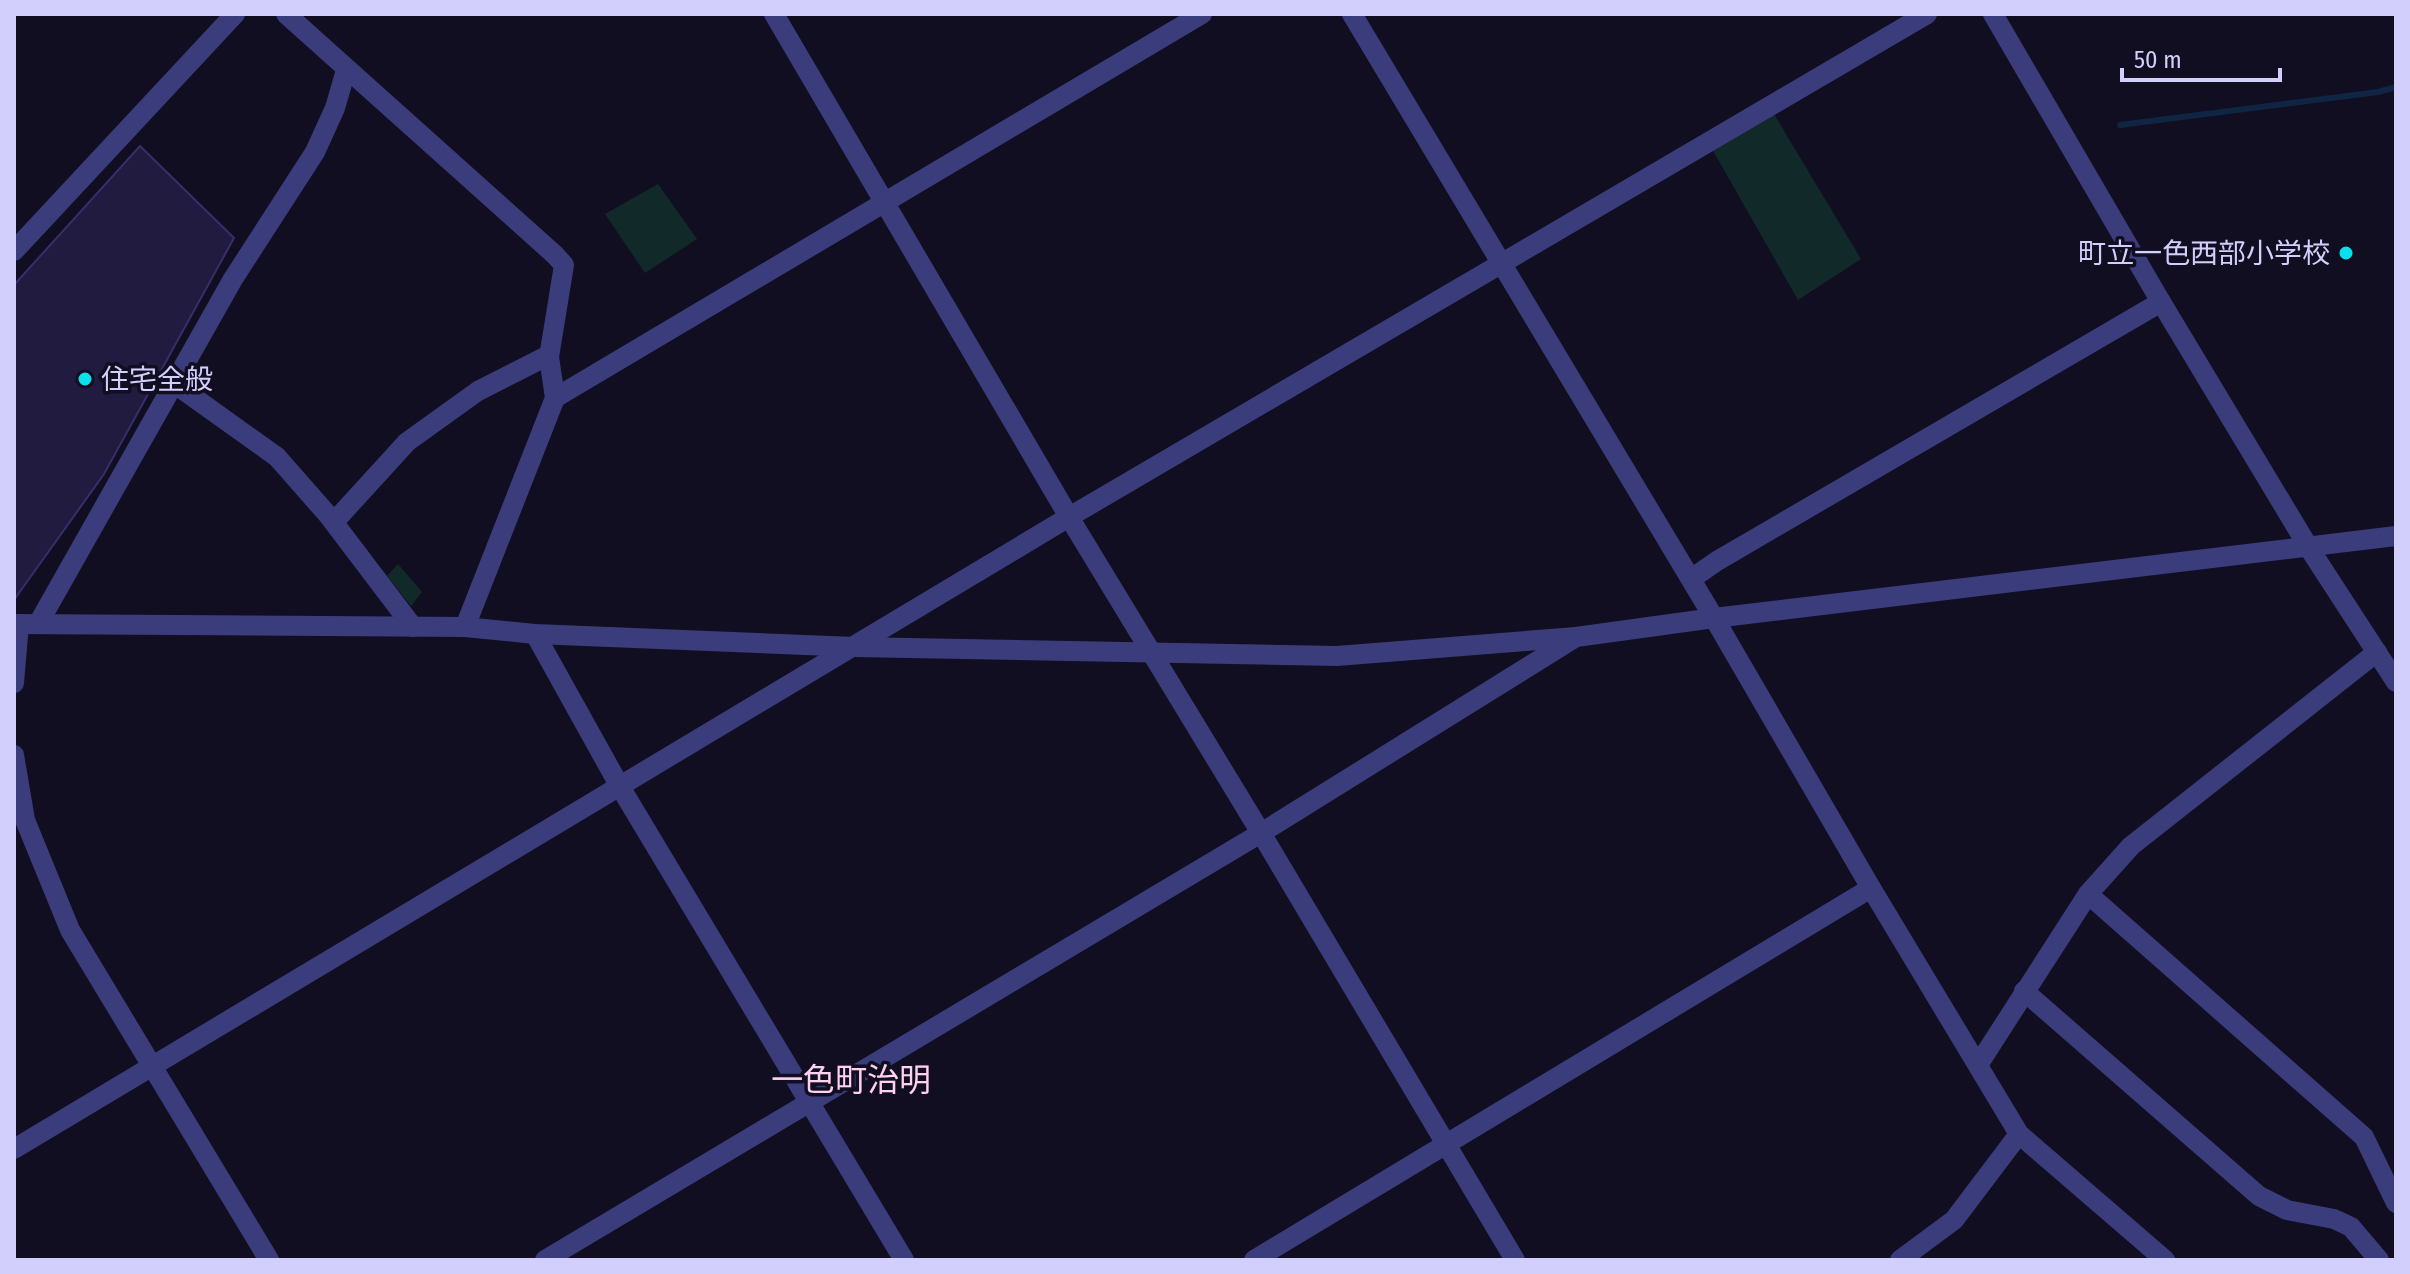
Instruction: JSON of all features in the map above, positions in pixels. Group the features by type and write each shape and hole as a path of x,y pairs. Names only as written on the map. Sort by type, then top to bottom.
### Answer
{"street":[{"path":"14,251 235,14"},
{"path":"286,14 564,265 549,355 555,398 465,627"},
{"path":"774,14 1069,517 1515,1260"},
{"path":"555,398 1202,14"},
{"path":"1352,14 2019,1134 2165,1260"},
{"path":"14,1149 1069,517 1927,14"},
{"path":"1993,14 2309,548 2396,682"},
{"path":"14,683 23,624 175,384 233,279 315,152 335,108 346,70"},
{"path":"1691,579 2161,302"},
{"path":"334,522 407,442 478,391 549,355"},
{"path":"175,384 277,457 334,522 413,627"},
{"path":"23,624 465,627 535,634 855,647 1337,656 1576,637 2396,536"},
{"path":"535,634 619,785 904,1260"},
{"path":"545,1260 1261,833 1576,637"},
{"path":"1978,1065 2088,894 2131,846 2377,652"},
{"path":"14,755 20,823 70,930 269,1260"},
{"path":"1254,1260 1871,888"},
{"path":"2088,894 2364,1137 2396,1203"},
{"path":"2024,991 2259,1196 2287,1210 2334,1219 2351,1227 2379,1260"},
{"path":"1900,1260 1954,1220 2019,1134"}],"green space":[{"path":"1774,114 1861,259 1798,300 1712,149"},
{"path":"658,184 697,239 645,273 605,214"},
{"path":"398,564 422,592 411,606 387,576"}],"building":[{"name":"住宅全般","path":"140,146 234,238 104,474 14,600 14,285"}],"waterway":[{"path":"2120,125 2378,92 2396,87"}],"place":[{"name":"町立一色西部小学校","path":"2346,253"},
{"name":"住宅全般","path":"85,379"}],"district":[{"name":"一色町治明","path":"851,1080"}]}
